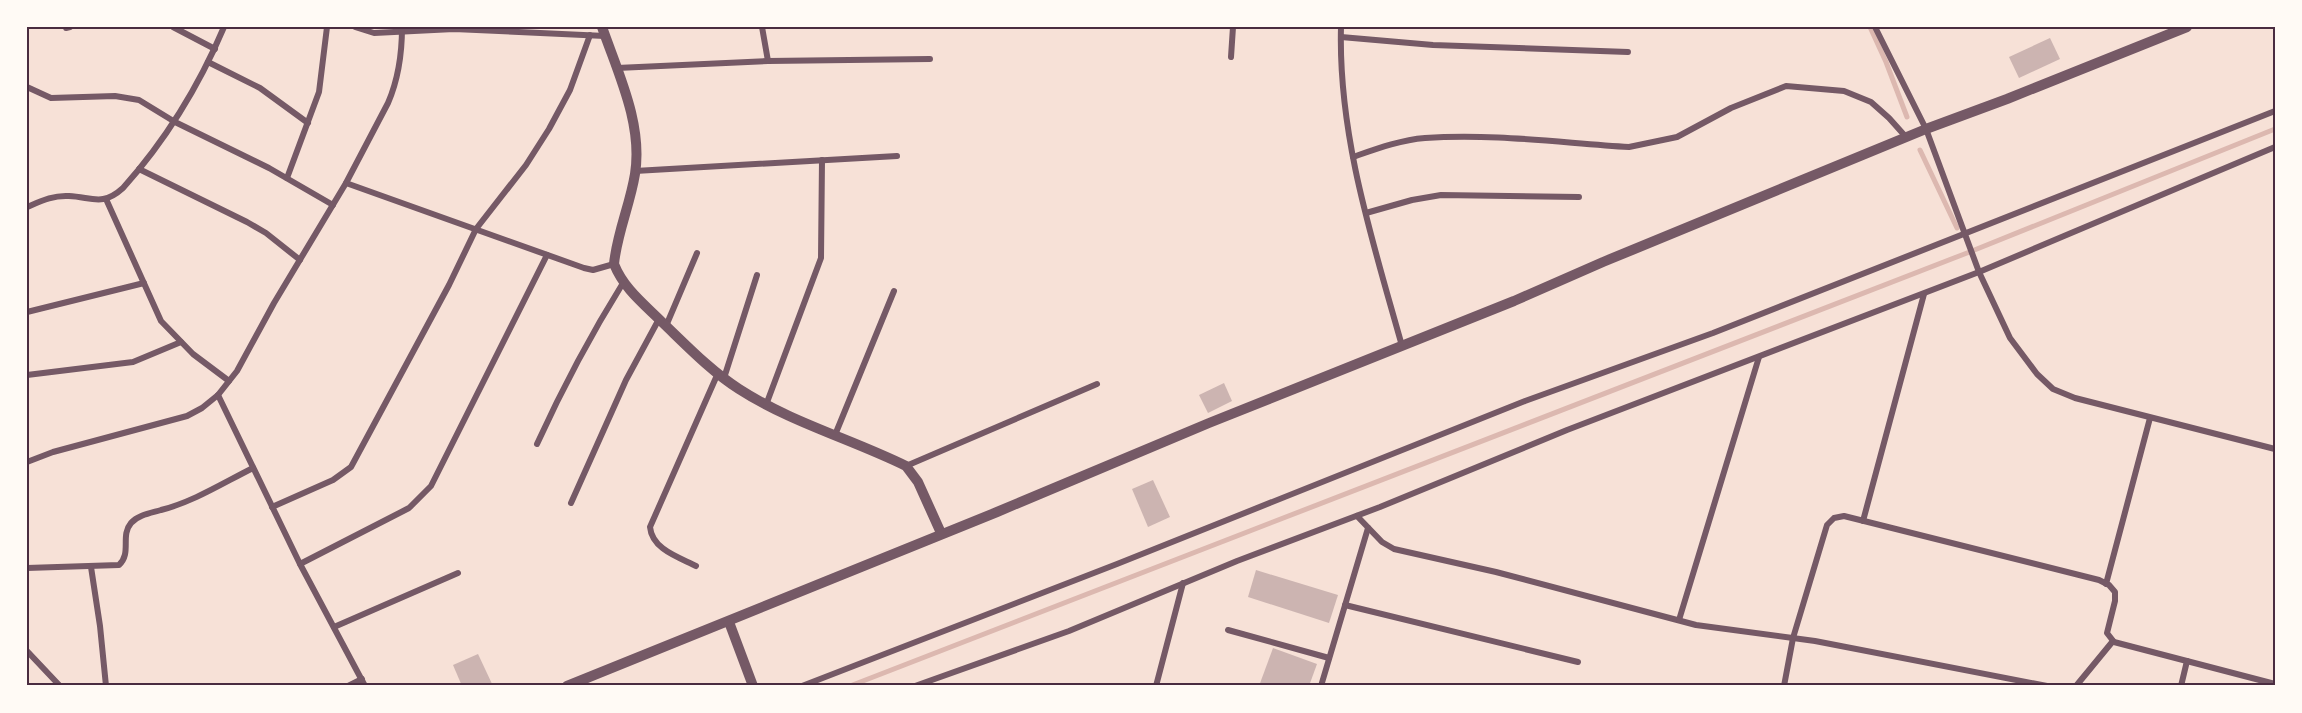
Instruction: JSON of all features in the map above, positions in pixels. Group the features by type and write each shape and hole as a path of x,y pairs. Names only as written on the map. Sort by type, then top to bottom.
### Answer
{"street":[{"path":"172,27 215,49"},
{"path":"27,207 57,196 93,201 106,199 123,188 175,123 215,49 224,27"},
{"path":"287,178 319,92 327,27"},
{"path":"355,27 374,33 454,29 590,35 604,32 628,98 634,130 635,171 614,264 623,283 636,298 721,375 766,405 906,466 918,482 941,533"},
{"path":"762,27 768,62"},
{"path":"1231,57 1233,27"},
{"path":"1341,27 1343,95 1353,157 1402,346"},
{"path":"1875,27 1926,129 1966,231 1979,272 2010,338 2037,374 2053,389 2107,407 2275,449"},
{"path":"567,686 1514,302 1603,262 1906,137 2187,27"},
{"path":"27,462 53,452 187,416 218,395 237,371 346,183 393,91 402,30"},
{"path":"272,507 333,480 351,467 476,229 526,165 549,129 570,90 590,35"},
{"path":"1341,37 1433,45 1628,52"},
{"path":"617,68 768,62 930,60"},
{"path":"208,62 260,88 308,123"},
{"path":"1353,157 1383,146 1423,138 1482,137 1629,147 1652,144 1677,137 1731,108 1786,86 1844,91 1871,102 1906,137"},
{"path":"27,87 51,98 130,97 151,106 175,123 287,178 333,205"},
{"path":"802,686 1128,560 1525,401 1713,333 1966,231 2275,111"},
{"path":"915,686 1069,631 1237,561 1357,516 1567,430 1924,294 2275,147"},
{"path":"635,171 897,156"},
{"path":"766,405 821,258 822,160"},
{"path":"139,169 247,222 266,233 300,260"},
{"path":"346,183 593,270 614,264"},
{"path":"1366,213 1412,200 1441,195 1579,197"},
{"path":"106,199 161,321 181,342 229,381"},
{"path":"571,503 626,380 662,322 697,254"},
{"path":"300,564 409,508 431,486 547,255"},
{"path":"696,566 656,544 651,537 650,527 721,375 757,274"},
{"path":"27,312 144,283"},
{"path":"537,444 563,386 623,283"},
{"path":"835,435 894,291"},
{"path":"1863,521 1924,294"},
{"path":"27,375 133,362 181,342"},
{"path":"1679,620 1759,357"},
{"path":"906,466 1097,384"},
{"path":"218,395 300,564 363,683 348,686"},
{"path":"2106,584 2151,418"},
{"path":"27,568 119,565 124,560 126,531 137,518 190,500 253,468"},
{"path":"1357,516 1382,543 1394,549 1496,572 1696,625 1792,638 2020,683 2047,686"},
{"path":"1784,686 1792,638 1827,525 1834,518 1844,516 2106,584 2115,592 2107,633 2113,641 2120,645 2275,684"},
{"path":"1321,686 1368,528"},
{"path":"91,567 106,686"},
{"path":"333,627 458,573"},
{"path":"1156,686 1183,584"},
{"path":"1344,605 1578,662"},
{"path":"729,622 753,686"},
{"path":"1228,630 1329,658"},
{"path":"2076,686 2113,641"},
{"path":"27,651 60,686"},
{"path":"2181,686 2187,662"}],"building":[{"path":"2050,38 2060,59 2019,78 2009,57"},
{"path":"1224,383 1232,401 1208,413 1199,395"},
{"path":"1153,480 1170,517 1148,527 1132,489"},
{"path":"1256,570 1338,595 1329,623 1248,597"},
{"path":"1273,648 1317,664 1309,686 1259,686"},
{"path":"478,654 493,686 462,686 453,665"}],"waterway":[{"path":"1870,27 1907,117"},
{"path":"850,686 1967,253 2275,129"},
{"path":"1920,150 1957,228"}]}
